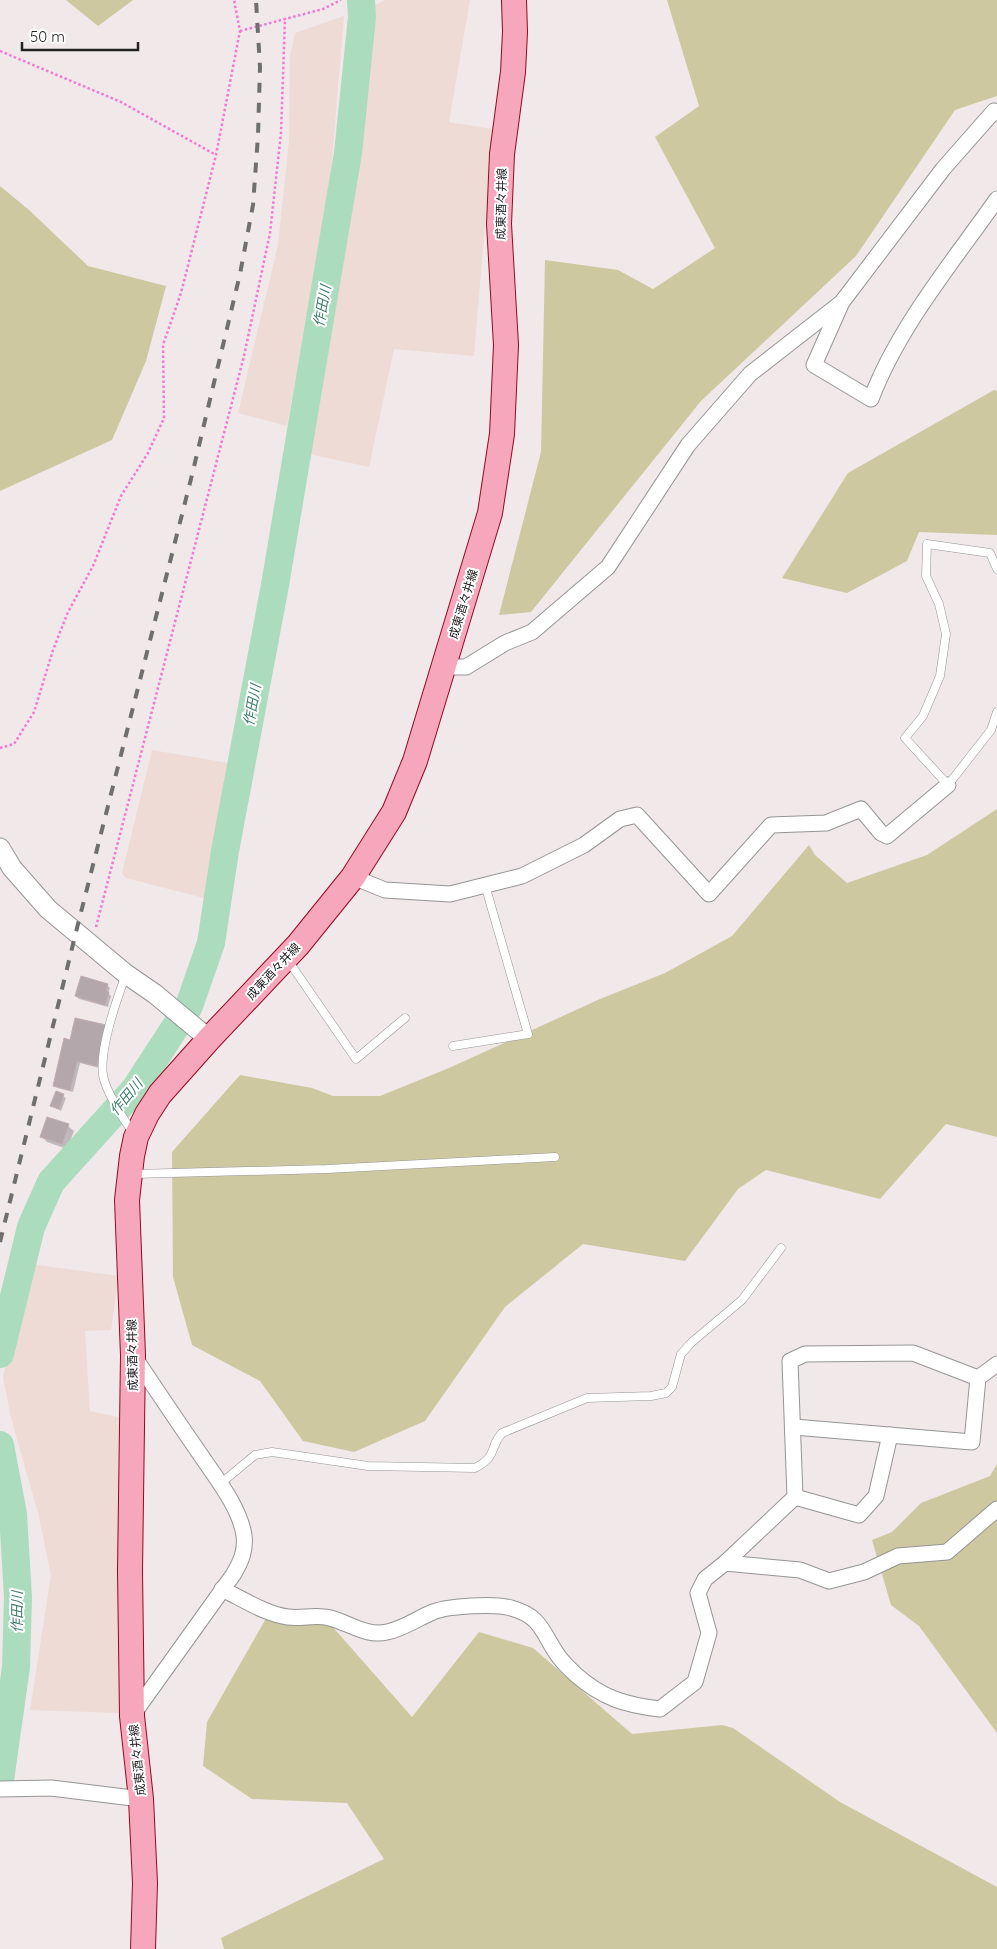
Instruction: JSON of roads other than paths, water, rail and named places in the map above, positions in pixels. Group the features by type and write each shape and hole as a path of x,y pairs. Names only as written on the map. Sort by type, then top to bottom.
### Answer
{"main road":[{"name":"成東酒々井線","path":"143,1949 145,1883 141,1799 132,1716 130,1571 133,1355 128,1200 129,1174 136,1137 147,1114 160,1094 286,958 353,877 394,812 415,761 490,513 502,434 506,344 499,224 502,154 513,72 516,32 514,0"}],"street":[{"path":"997,114 994,111 943,169 842,302 814,365 871,399 881,373 912,318 997,199"},
{"path":"443,668 466,667 505,643 532,632 608,566 688,445 750,374 842,302"},
{"path":"353,877 386,890 450,894 522,876 584,845 620,819 637,815 708,894 771,825 826,822 861,809 881,833 887,836 948,785"},
{"path":"0,848 12,868 48,909 126,974 155,994 209,1039"},
{"path":"222,1589 270,1612 288,1617 327,1617 362,1631 376,1634 389,1632 435,1611 499,1604 531,1616 546,1632 557,1655 594,1690 614,1700 636,1707 660,1709 695,1682 709,1633 698,1593 705,1579 725,1563 795,1497 794,1427 790,1361 805,1354 913,1353 978,1378"},
{"path":"132,1716 241,1561 245,1549 244,1535 238,1515 220,1484 133,1355"},
{"path":"794,1427 972,1442 978,1378 997,1364"},
{"path":"795,1497 859,1515 876,1496 890,1435"},
{"path":"725,1563 800,1570 829,1581 864,1572 898,1556 947,1552 997,1509"},
{"path":"0,1789 51,1788 141,1799"}],"lane":[{"path":"997,569 990,554 927,544 926,576 940,604 946,634 940,676 923,716 904,738 948,785 994,731 997,712"},
{"path":"453,1046 528,1034 485,885"},
{"path":"286,958 356,1059 405,1018"},
{"path":"126,974 115,1004 102,1062 103,1077 122,1118 136,1137"},
{"path":"129,1174 327,1169 555,1157"},
{"path":"220,1484 255,1455 272,1452 368,1466 476,1468 488,1462 493,1453 496,1440 502,1433 587,1398 651,1396 666,1392 672,1387 681,1354 692,1342 742,1300 782,1248"}],"waterway":[{"name":"作田川","path":"0,1354 31,1227 51,1182 135,1089 189,1006 211,943 225,851 275,585 348,153 362,17 361,0"},
{"name":"作田川","path":"0,1445 13,1514 18,1597 16,1667 0,1780"}],"railway":[{"path":"0,1242 76,932 191,479 240,274 253,205 258,136 260,67 256,0"}]}
